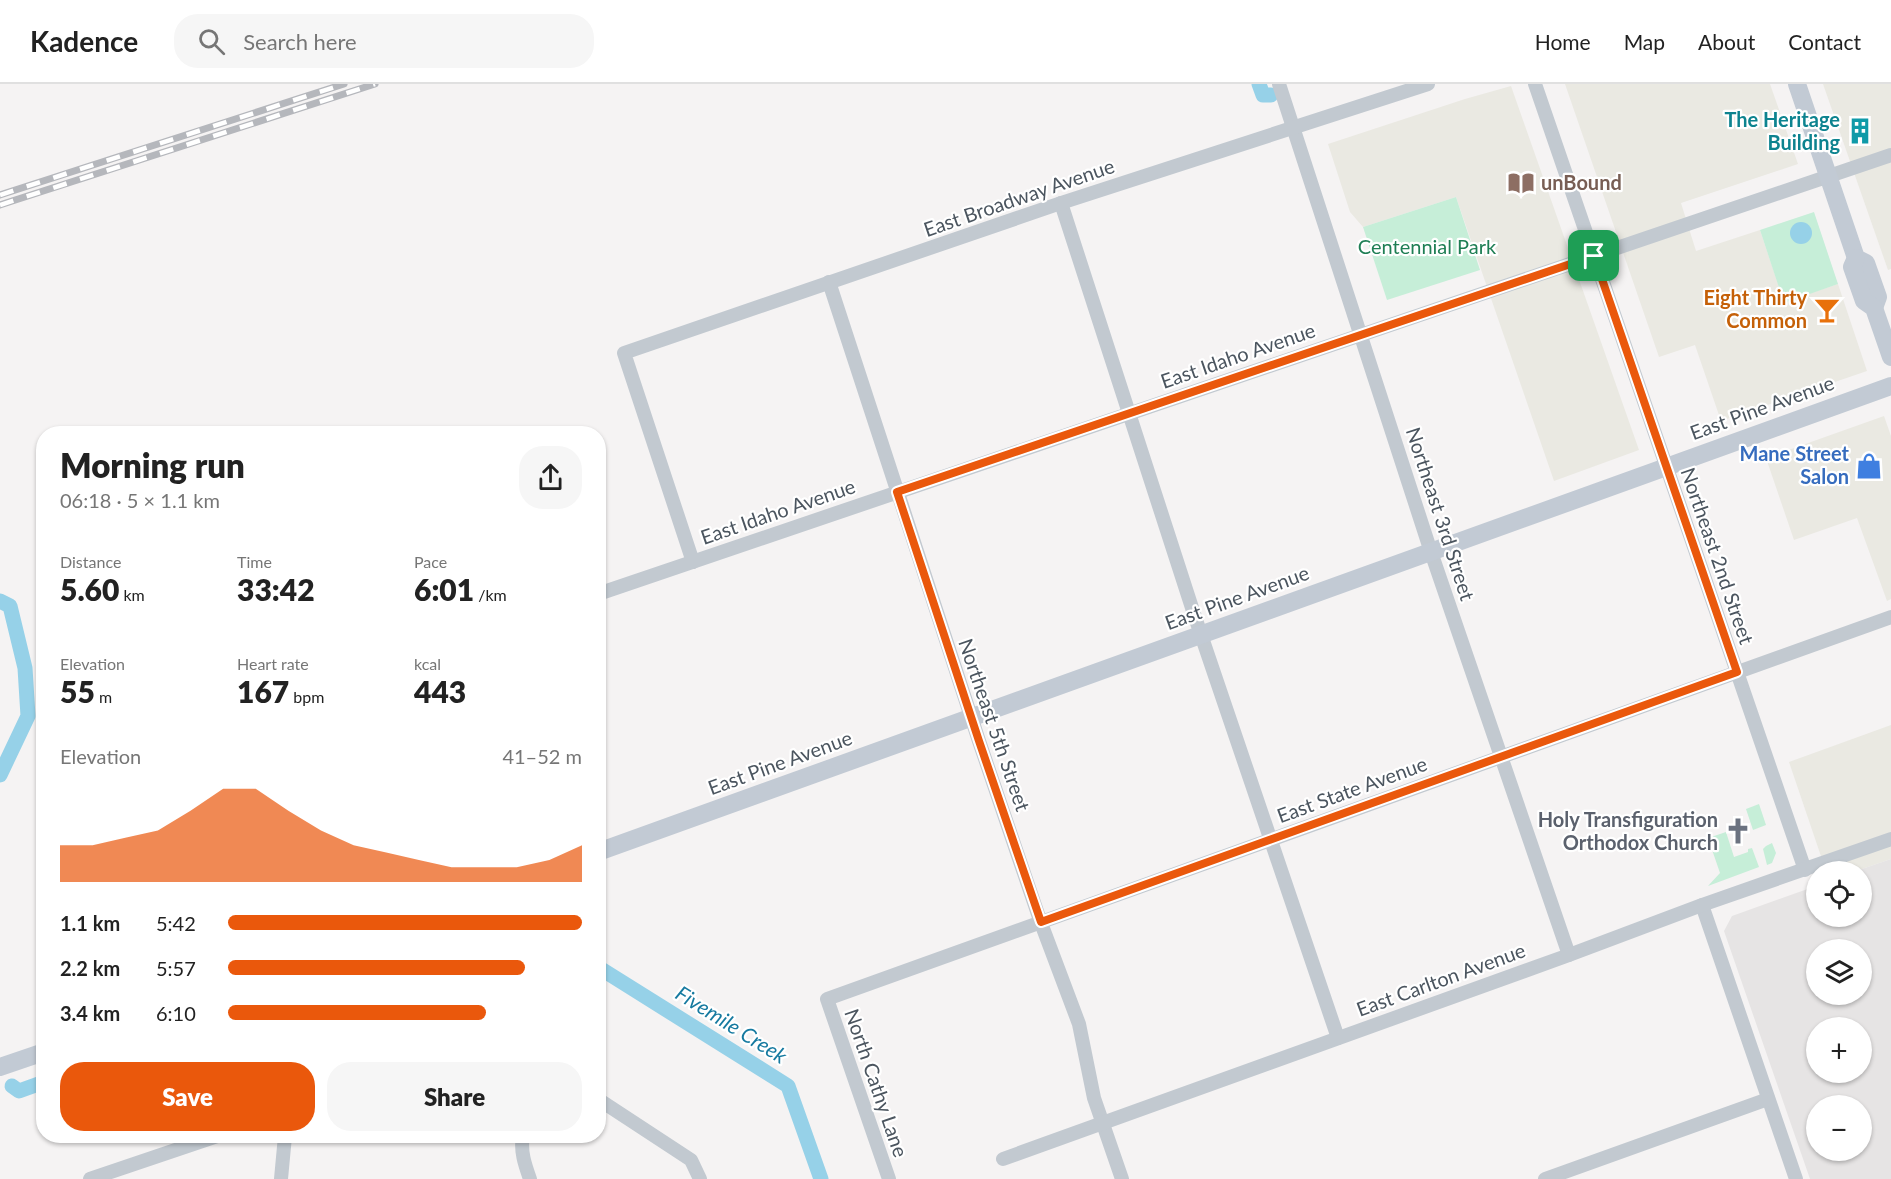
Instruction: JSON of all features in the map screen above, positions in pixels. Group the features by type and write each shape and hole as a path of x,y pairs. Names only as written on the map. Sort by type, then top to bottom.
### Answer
{"street":[{"name":"Northeast 3rd Street","path":"1279,84 1431,552 1569,955"},
{"name":"East Broadway Avenue","path":"693,562 624,352 1061,203 1428,84"},
{"name":"Northeast 2nd Street","path":"1535,84 1804,870"},
{"path":"1797,84 1856,258 1866,263 1878,297 1874,308 1891,357"},
{"name":"East Idaho Avenue","path":"606,591 1891,155"},
{"path":"1061,203 1201,635 1338,1038"},
{"name":"Northeast 5th Street","path":"829,282 971,718 1078,1024 1094,1098 1122,1179"},
{"name":"East Pine Avenue","path":"606,849 1891,386"},
{"name":"East State Avenue","path":"827,999 1891,617"},
{"name":"East Carlton Avenue","path":"1003,1159 1569,955 1702,904 1891,839"},
{"path":"1702,904 1796,1179"},
{"name":"North Cathy Lane","path":"827,999 889,1179"},
{"path":"0,1066 36,1055"},
{"path":"1545,1179 1768,1099"},
{"path":"606,1104 691,1160 700,1179"},
{"path":"90,1179 196,1143"},
{"path":"281,1179 284,1143"},
{"path":"521,1143 530,1179"}],"shaded area":[{"path":"1565,84 1770,84 1798,164 1681,203 1696,251 1760,230 1784,302 1838,284 1867,371 1721,421 1695,345 1659,357"},
{"path":"1823,84 1891,84 1891,269 1888,270"},
{"path":"1511,86 1639,450 1554,481 1456,197 1363,227 1350,212 1328,144"},
{"path":"1884,416 1891,436 1891,599 1887,601 1857,518 1794,540 1766,458"},
{"path":"1891,725 1891,859 1872,866 1872,861 1823,861 1789,762"},
{"path":"1891,859 1891,1179 1810,1179 1724,931 1732,916 1806,890 1806,927 1872,927 1872,866"}],"green space":[{"name":"Centennial Park","path":"1456,197 1480,270 1387,300 1363,227"},
{"path":"1814,212 1838,284 1784,303 1760,230"},
{"path":"1759,804 1766,825 1753,830 1746,809"},
{"path":"1726,832 1734,857 1752,848 1759,867 1708,886 1720,873 1708,838"},
{"path":"1772,843 1776,853 1772,863 1767,865 1763,849"}],"water":[{"path":"1801,222 1809,225 1812,233 1809,241 1801,244 1793,241 1790,233 1793,225"}],"waterway":[{"path":"1259,84 1263,95 1271,95"},
{"name":"Fivemile Creek","path":"0,601 10,606 25,668 28,716 0,775"},
{"name":"Fivemile Creek","path":"606,972 788,1086 821,1179"},
{"name":"Fivemile Creek","path":"12,1086 19,1091 36,1085"}],"railway":[{"path":"0,195 344,84"},
{"path":"0,205 375,84"}],"place":[{"name":"The Heritage Building","path":"1860,131"},
{"name":"unBound","path":"1521,183"},
{"name":"Eight Thirty Common","path":"1827,310"},
{"name":"Mane Street Salon","path":"1869,466"},
{"name":"Holy Transfiguration Orthodox Church","path":"1738,831"}],"route":[{"path":"1594,256 1737,672 1041,922 897,492 1594,256"}]}
